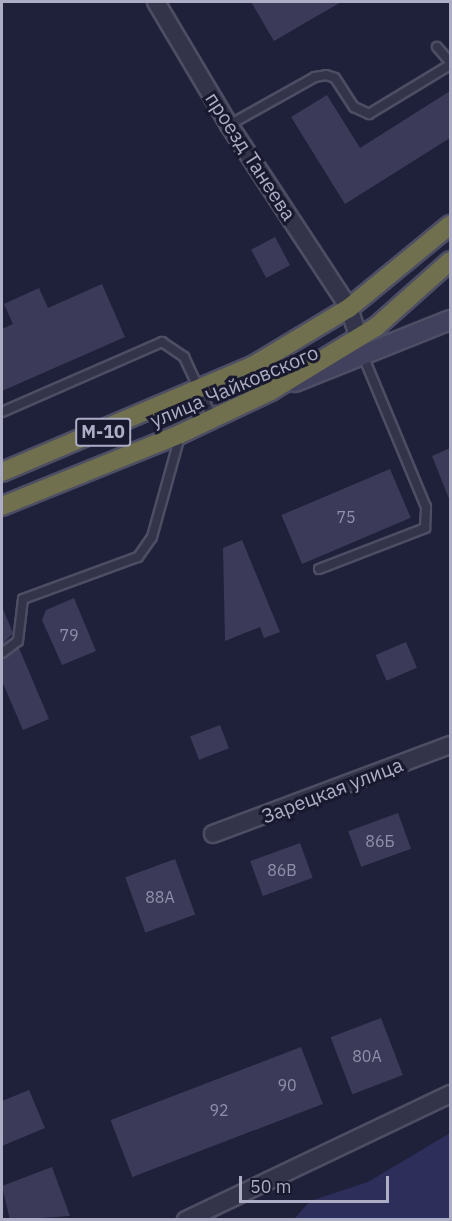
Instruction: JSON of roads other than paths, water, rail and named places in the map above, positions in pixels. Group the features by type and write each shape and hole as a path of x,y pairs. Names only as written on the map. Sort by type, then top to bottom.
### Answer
{"highway":[{"name":"М-10","path":"349,308 450,225"},
{"name":"М-10","path":"271,391 359,338 450,261"},
{"name":"улица Чайковского","path":"2,470 200,390 298,340 349,308"},
{"name":"улица Чайковского","path":"2,506 180,434 271,391"}],"street":[{"name":"проезд Танеева","path":"156,2 229,125 349,308 359,338"},
{"name":"улица Чайковского","path":"271,391 450,320"},
{"name":"Зарецкая улица","path":"213,834 450,746"},
{"path":"186,1220 450,1094"}],"lane":[{"path":"229,125 315,77 326,75 335,78 354,107 369,114 450,64 438,47"},
{"path":"2,412 162,342 184,357 213,419"},
{"path":"319,569 425,528 426,507 363,356"},
{"path":"2,653 18,641 23,599 138,557 152,537 180,434"}]}
